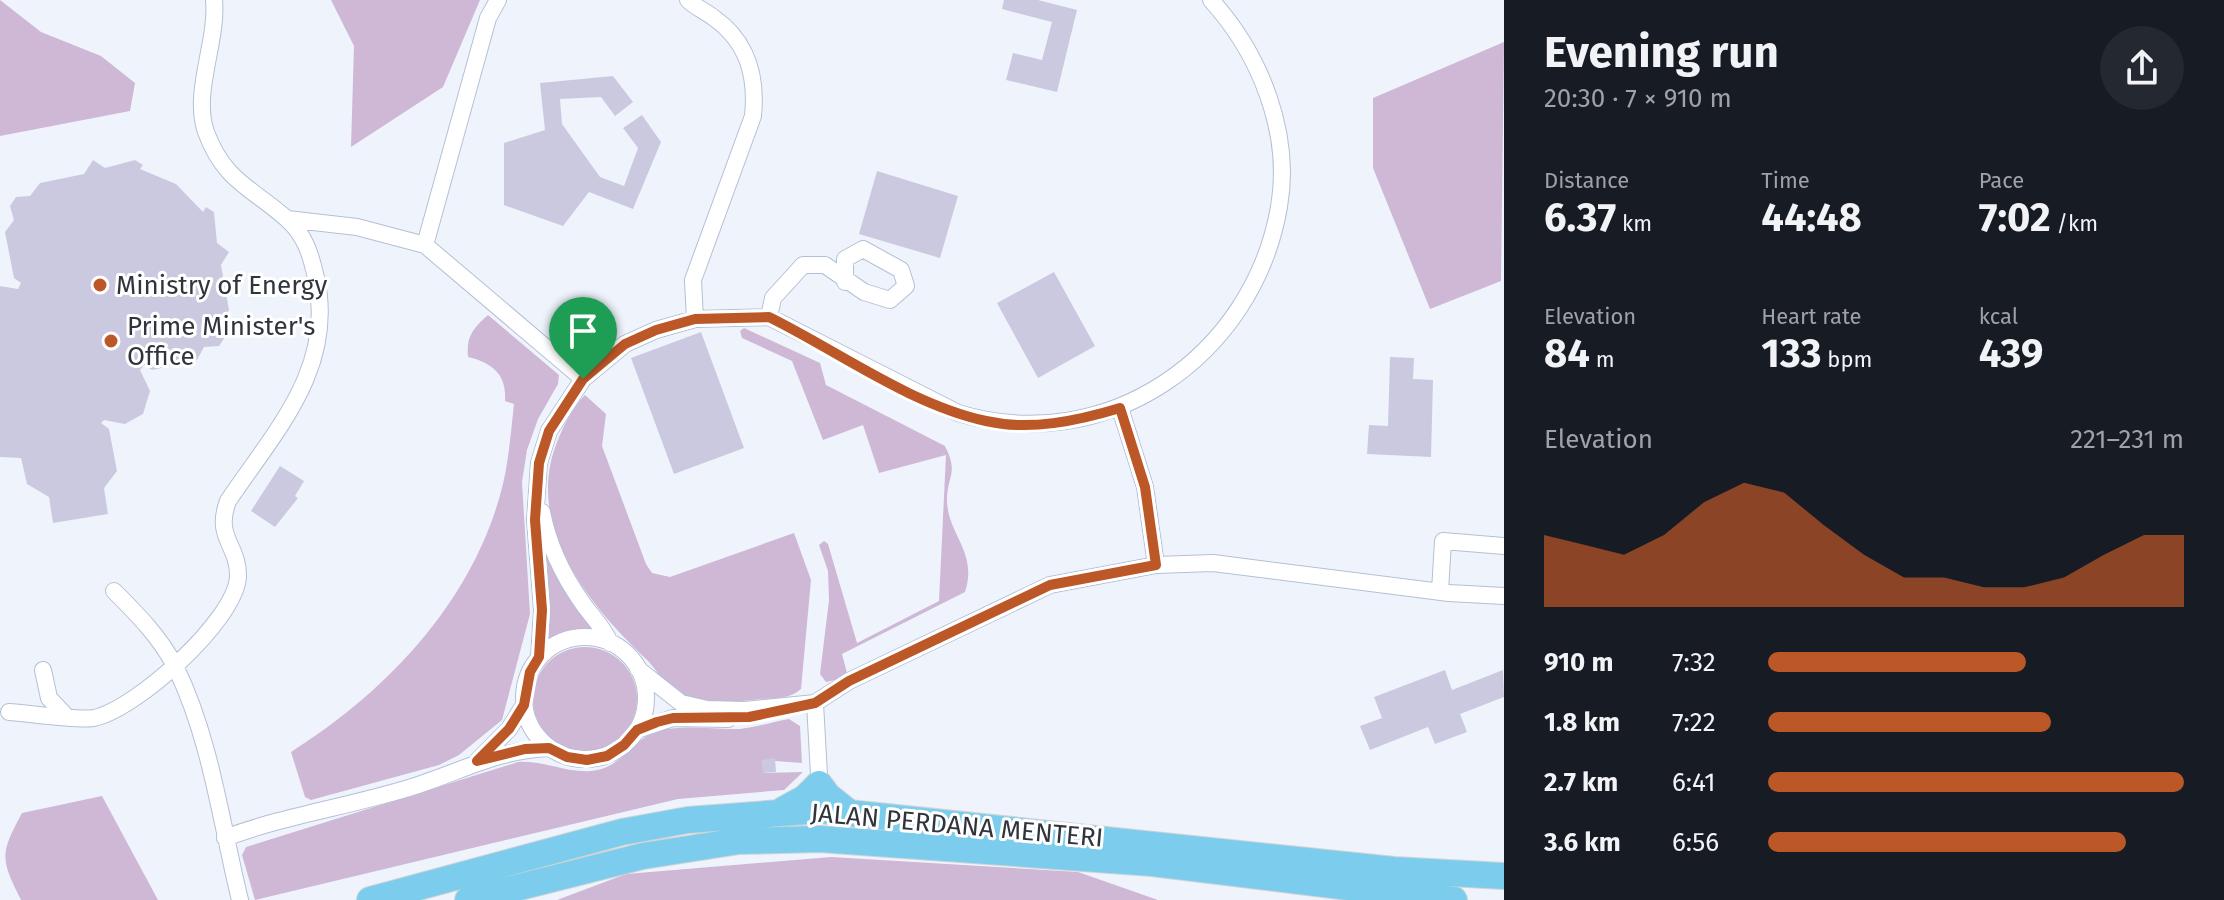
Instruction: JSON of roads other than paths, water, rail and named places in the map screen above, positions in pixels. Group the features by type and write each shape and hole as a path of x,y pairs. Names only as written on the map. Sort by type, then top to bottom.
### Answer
{"main road":[{"name":"JALAN PERDANA MENTERI","path":"370,900 622,832 688,820 776,813 820,797 848,812 1394,870 1504,876"},
{"name":"JALAN PERDANA MENTERI","path":"468,900 643,856 739,841 820,839 1152,863 1454,900"}],"street":[{"path":"9,712 89,719 110,714 176,668 234,594 238,575 221,519 228,501 309,374 321,335 319,293 304,237 287,219 226,171 205,128 203,105 215,27 214,0"},
{"path":"425,245 488,18 498,0"},
{"path":"688,0 738,41 753,72 756,92 744,145 693,280 695,319"},
{"path":"539,657 542,610 535,520 539,463 549,431 583,379 625,344 656,330 695,319 769,317 895,384 988,422 1056,424 1120,408 1167,383 1210,345 1251,287 1279,206 1281,158 1270,102 1242,40 1211,0"},
{"path":"287,219 357,227 425,245 583,379"},
{"path":"769,317 773,298 803,265 825,265 845,282"},
{"path":"1120,408 1145,487 1156,565"},
{"path":"537,487 555,553 582,603 605,629 610,643"},
{"path":"1440,591 1443,541 1504,546"},
{"path":"477,761 509,729 524,705 530,672 539,657 554,645 572,638 592,638 610,643 681,703 707,709 792,706 815,703 849,681 1050,585 1156,565 1213,563 1504,596"},
{"path":"114,591 141,618 176,668 215,782 240,900"},
{"path":"524,705 537,736 549,748 567,757 587,760 607,756 624,745 637,730 645,700 638,669"},
{"path":"43,670 49,698 65,715"},
{"path":"815,703 820,839"},
{"path":"637,730 673,718 749,717 792,706"},
{"path":"225,838 413,787 477,761 525,749 549,748"}],"place":[{"name":"Ministry of Energy","path":"100,285"},
{"name":"Prime Minister's Office","path":"111,341"}]}
